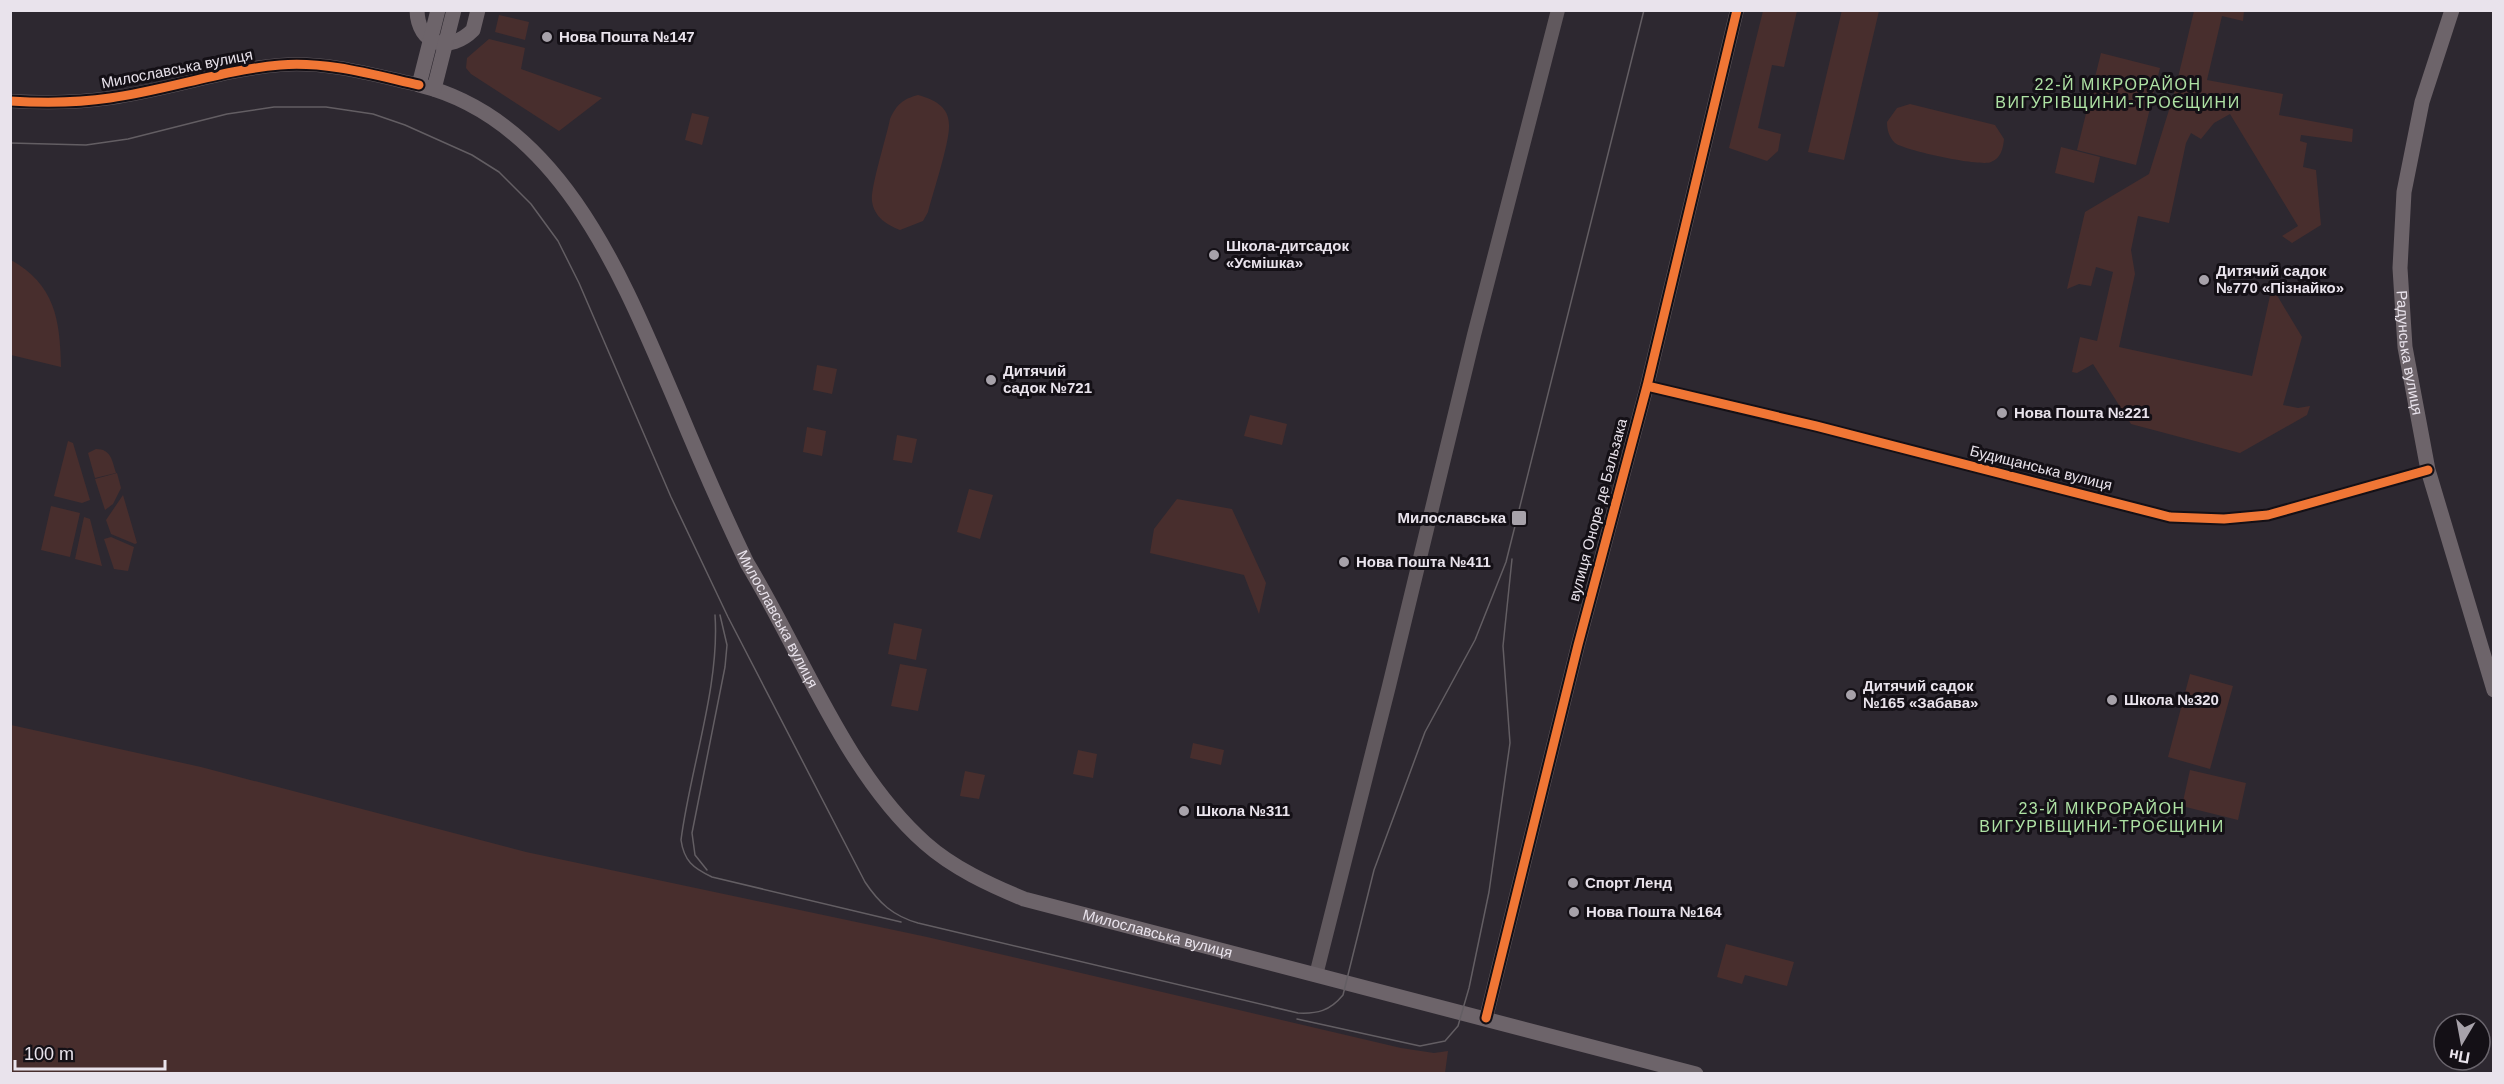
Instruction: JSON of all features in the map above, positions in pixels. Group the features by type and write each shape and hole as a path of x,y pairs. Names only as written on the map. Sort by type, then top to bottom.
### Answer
{"main road":[{"path":"417,10 417,21 422,33 438,42 456,42 474,30 478,10"},
{"path":"438,10 438,42"},
{"path":"427,87 438,42 454,10"},
{"name":"Радунська вулиця","path":"2452,10 2422,102 2404,192 2400,268 2405,347 2428,470 2493,690"},
{"name":"Милославська вулиця","path":"427,87 496,121 535,154 561,182 596,231 640,320 747,563 767,596 806,676 859,764 906,824 927,844 990,886 1024,899 1696,1074"}],"street":[{"path":"1316,975 1474,335 1558,10"},
{"name":"вулиця Оноре де Бальзака","path":"1486,1018 1578,645 1647,386 1737,10"},
{"name":"Милославська вулиця","path":"10,101 65,102 112,98 215,74 282,65 351,69 427,87"},
{"name":"Будищанська вулиця","path":"1647,386 1816,426 2170,516 2224,519 2268,516 2428,470"}],"shaded area":[{"path":"1842,10 1879,11 1844,160 1808,152"},
{"path":"1763,11 1797,11 1784,67 1772,65 1758,128 1781,134 1778,151 1767,161 1729,148"},
{"path":"2194,11 2244,11 2243,21 2222,16 2207,80 2283,94 2279,115 2353,129 2352,142 2301,135 2300,141 2307,143 2303,167 2316,170 2321,225 2292,243 2282,236 2298,226 2230,114 2214,123 2201,139 2191,133 2186,143 2169,223 2138,216 2131,250 2135,274 2119,347 2252,376 2272,287 2302,337 2283,405 2298,408 2310,406 2307,415 2240,453 2131,424 2093,364 2077,373 2072,372 2080,337 2097,341 2113,272 2096,267 2091,286 2079,284 2067,289 2085,212 2149,174 2174,94"},
{"path":"499,15 529,22 525,40 495,32"},
{"path":"489,39 525,48 521,69 602,98 559,131 471,74 466,68 467,58"},
{"path":"2101,53 2160,68 2136,165 2077,150"},
{"path":"918,95 934,101 943,108 948,118 949,133 928,212 923,221 900,230 878,216 873,207 872,195 890,119 901,103"},
{"path":"1910,104 1995,125 2004,139 2001,153 1991,162 1973,162 1926,153 1895,143 1887,128 1887,122 1897,108"},
{"path":"692,113 709,117 702,145 685,140"},
{"path":"2061,147 2100,157 2094,183 2055,173"},
{"path":"11,260 26,270 46,292 52,305 59,334 61,367 11,355"},
{"path":"817,365 837,369 832,394 813,390"},
{"path":"1250,415 1287,424 1282,445 1244,436"},
{"path":"807,427 826,431 822,456 803,452"},
{"path":"897,435 917,439 912,463 893,460"},
{"path":"68,441 73,443 90,500 82,503 54,496"},
{"path":"96,449 108,453 116,473 95,478 88,453"},
{"path":"117,473 121,488 113,504 105,510 95,479"},
{"path":"969,489 993,495 980,539 957,532"},
{"path":"123,495 137,543 135,544 111,534 106,520"},
{"path":"1177,499 1232,509 1266,583 1259,614 1244,575 1150,553 1154,529"},
{"path":"51,506 80,513 70,557 41,550"},
{"path":"84,517 90,519 102,566 75,559"},
{"path":"111,537 134,547 128,571 114,569 104,539"},
{"path":"894,623 922,629 916,660 888,654"},
{"path":"900,664 927,669 918,711 891,706"},
{"path":"2190,674 2233,686 2210,769 2168,757"},
{"path":"11,725 201,767 526,852 927,937 1401,1048 1434,1053 1448,1051 1445,1073 11,1073"},
{"path":"1193,743 1224,750 1221,765 1190,758"},
{"path":"1078,750 1097,754 1093,778 1073,774"},
{"path":"2190,770 2246,783 2238,820 2182,806"},
{"path":"965,771 985,775 979,799 960,796"},
{"path":"1726,944 1794,962 1787,986 1745,975 1742,984 1717,977"}],"tram line":[{"path":"10,143 86,145 128,139 227,114 274,107 326,107 373,114 405,125 472,155 499,172 531,204 558,241 579,283 671,497 728,617 865,882 881,902 901,917 918,923 1298,1013 1311,1013 1328,1008 1343,995 1374,870 1425,732 1475,640 1506,562 1644,10"},
{"path":"1297,1019 1420,1046 1445,1041 1458,1026 1469,988 1489,892 1510,743 1503,646 1512,559"},
{"path":"715,615 715,642 709,699 681,840 687,859 695,867 712,877 901,922"},
{"path":"707,870 695,855 692,833 725,667 727,645 720,615"}],"cycle path":[{"path":"1486,1018 1578,645 1647,386 1737,10"},
{"path":"10,101 98,100 237,71 298,64 333,67 419,85"},
{"path":"1647,386 1816,426 2170,517 2224,519 2268,515 2428,470"}],"place":[{"name":"Нова Пошта №147","path":"547,37"},
{"name":"Школа-дитсадок «Усмішка»","path":"1214,255"},
{"name":"Дитячий садок №770 «Пізнайко»","path":"2204,280"},
{"name":"Дитячий садок №721","path":"991,380"},
{"name":"Нова Пошта №221","path":"2002,413"},
{"name":"Милославська","path":"1519,518"},
{"name":"Нова Пошта №411","path":"1344,562"},
{"name":"Дитячий садок №165 «Забава»","path":"1851,695"},
{"name":"Школа №320","path":"2112,700"},
{"name":"Школа №311","path":"1184,811"},
{"name":"Спорт Ленд","path":"1573,883"},
{"name":"Нова Пошта №164","path":"1574,912"}],"district":[{"name":"22-Й МІКРОРАЙОН ВИГУРІВЩИНИ-ТРОЄЩИНИ","path":"2118,93"},
{"name":"23-Й МІКРОРАЙОН ВИГУРІВЩИНИ-ТРОЄЩИНИ","path":"2102,817"}]}
